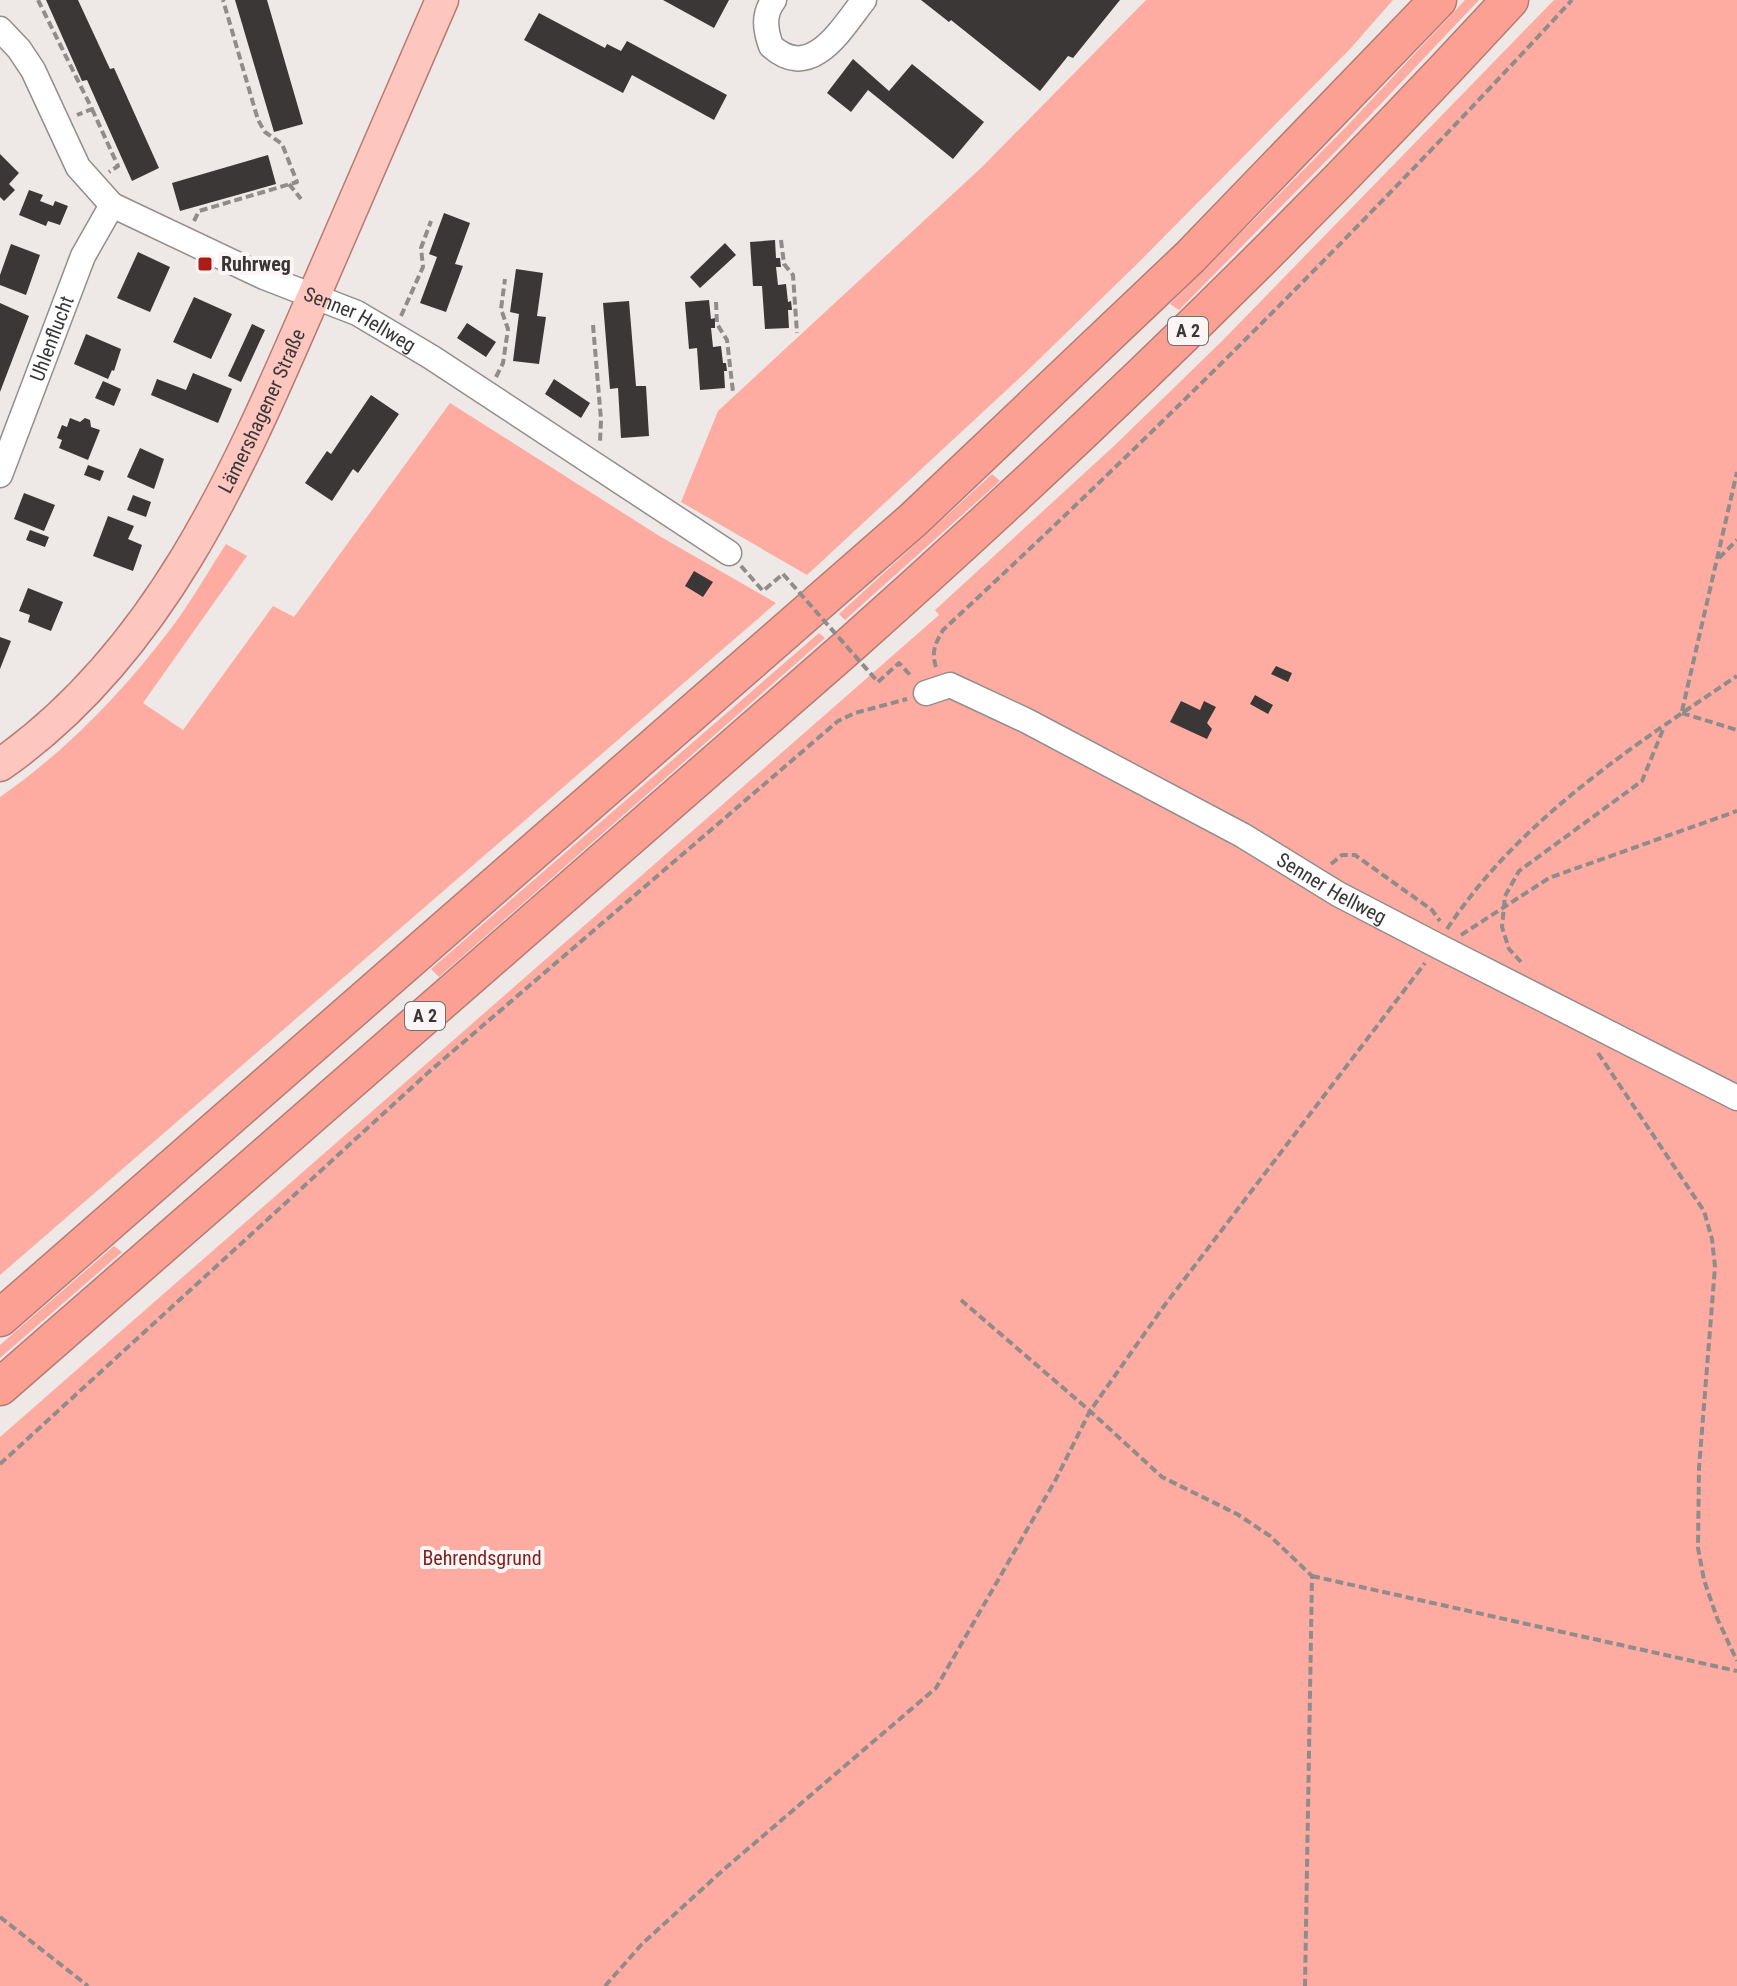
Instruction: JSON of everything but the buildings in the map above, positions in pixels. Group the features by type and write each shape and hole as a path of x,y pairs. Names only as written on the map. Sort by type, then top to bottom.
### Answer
{"highway":[{"name":"A 2","path":"0,1318 914,519 1190,257 1438,0"},
{"name":"A 2","path":"0,1387 987,522 1183,337 1438,79 1510,0"}],"main road":[{"name":"Lämershagener Straße","path":"0,765 86,692 157,606 189,557 225,490 314,295 442,0"}],"street":[{"path":"774,0 767,10 766,20 771,46 790,59 800,59 821,51 864,0"},
{"name":"Senner Hellweg","path":"0,29 33,70 78,167 112,205 228,261 357,313 487,393 729,553"},
{"name":"Uhlenflucht","path":"0,475 83,256 112,205"},
{"name":"Senner Hellweg","path":"950,685 1027,721 1242,835 1320,883 1442,938 1737,1098"},
{"path":"920,686 950,685"}],"path":[{"path":"38,0 118,166 90,183"},
{"path":"192,225 199,211 297,182 282,144 265,132 258,120 223,0"},
{"path":"950,685 941,677 932,655 943,630 1093,491 1243,344 1431,153 1572,0"},
{"path":"57,123 92,109"},
{"path":"289,184 301,199"},
{"path":"393,334 423,267 421,248 431,221"},
{"path":"781,240 784,264 793,275 797,333"},
{"path":"487,393 503,363 508,329 501,309 505,279"},
{"path":"716,302 717,324 727,340 733,392"},
{"path":"593,325 601,420 600,452 595,464"},
{"path":"1682,713 1737,472"},
{"path":"1718,559 1737,540"},
{"path":"0,1464 431,1070 838,721 920,686 899,663 878,682 783,574 763,591 749,575"},
{"path":"605,1986 642,1944 722,1871 936,1688 1055,1481 1090,1411 1164,1306 1442,938 1467,898 1529,832 1588,779 1737,676"},
{"path":"1682,713 1737,730"},
{"path":"1525,967 1509,949 1502,927 1505,896 1519,871 1642,781 1665,725"},
{"path":"1442,938 1470,930 1549,878 1737,811"},
{"path":"1320,883 1333,862 1342,855 1355,855 1432,910 1442,938"},
{"path":"1597,1052 1704,1211 1712,1239 1715,1267 1699,1468 1698,1548 1712,1605 1737,1661"},
{"path":"961,1300 1162,1477 1237,1514 1270,1536 1312,1576 1737,1671"},
{"path":"1305,1986 1312,1576"},
{"path":"0,1917 88,1986"}],"green space":[{"path":"1146,0 1393,0 1350,49 1138,263 1025,373 807,575 681,502 718,411 982,167"},
{"path":"1465,0 1479,0 1179,310 1170,304 1347,126"},
{"name":"Behrendsgrund","path":"1554,0 1737,0 1737,1986 0,1986 0,1437 939,615 935,610 1115,445 1222,341"},
{"path":"450,403 661,537 776,603 0,1275 0,797 70,741 131,677 177,621 226,544 247,556 143,703 183,730 273,606 294,617"},
{"path":"992,474 1000,481 845,620 839,614"},
{"path":"819,633 825,638 439,977 431,969"},
{"path":"114,1246 122,1252 0,1358 0,1345"}],"place":[{"name":"Ruhrweg","path":"205,264"}]}
